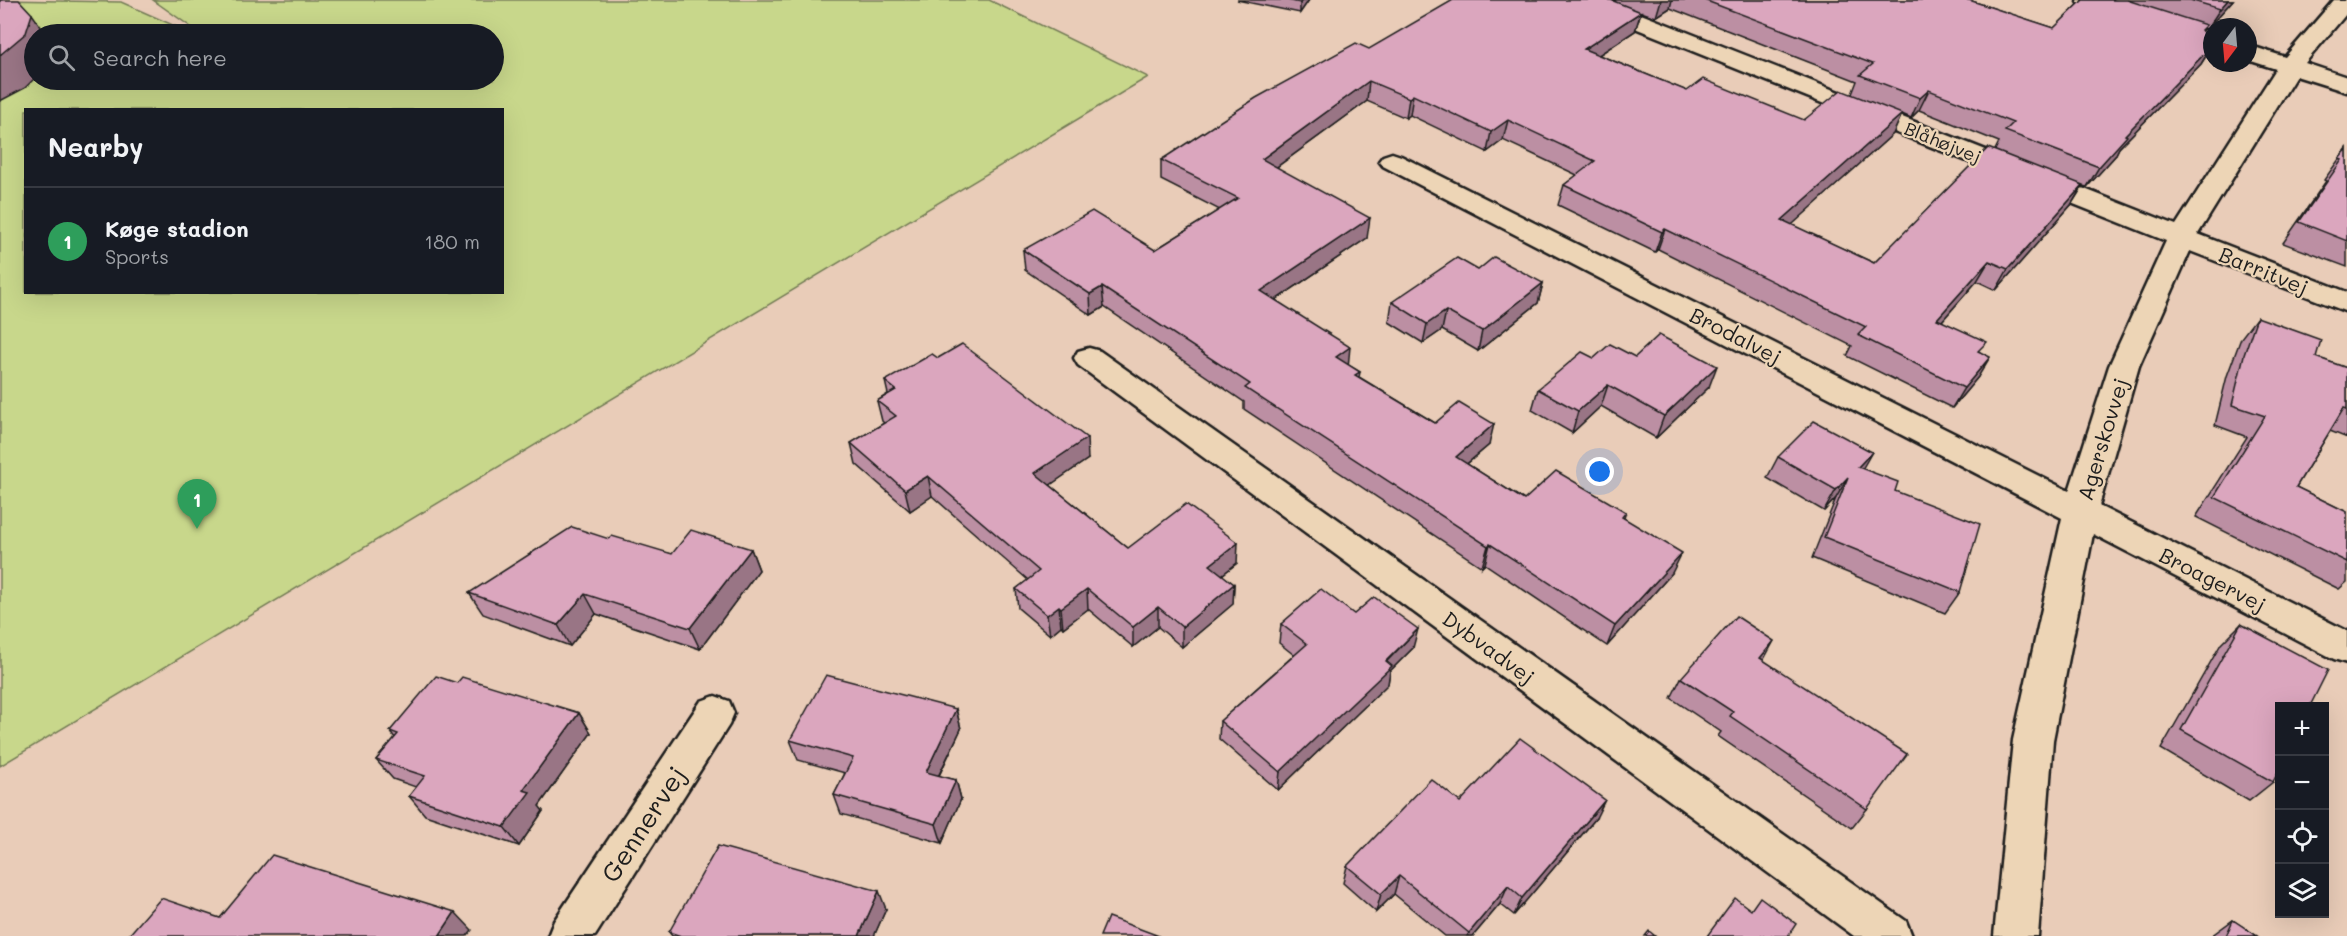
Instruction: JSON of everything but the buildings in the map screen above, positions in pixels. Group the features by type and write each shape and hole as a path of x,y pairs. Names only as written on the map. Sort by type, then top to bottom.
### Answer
{"street":[{"path":"2088,0 2203,38"},
{"name":"Agerskovvej","path":"2016,936 2032,740 2080,511 2124,366 2182,237 2290,66 2346,0"},
{"name":"Blåhøjvej","path":"1603,4 2182,237"},
{"path":"2257,55 2347,85"},
{"name":"Brodalvej","path":"1392,161 2080,511"},
{"name":"Barritvej","path":"2182,237 2347,303"},
{"name":"Dybvadvej","path":"1089,358 1890,936"},
{"name":"Broagervej","path":"2080,511 2347,648"},
{"name":"Gennervej","path":"570,936 716,713"}],"green space":[{"path":"0,0 121,2 170,24 24,24 24,90 504,90 504,24 187,24 153,0 989,0 1148,77 0,766"}],"place":[{"name":"Køge stadion","path":"197,529"}]}
